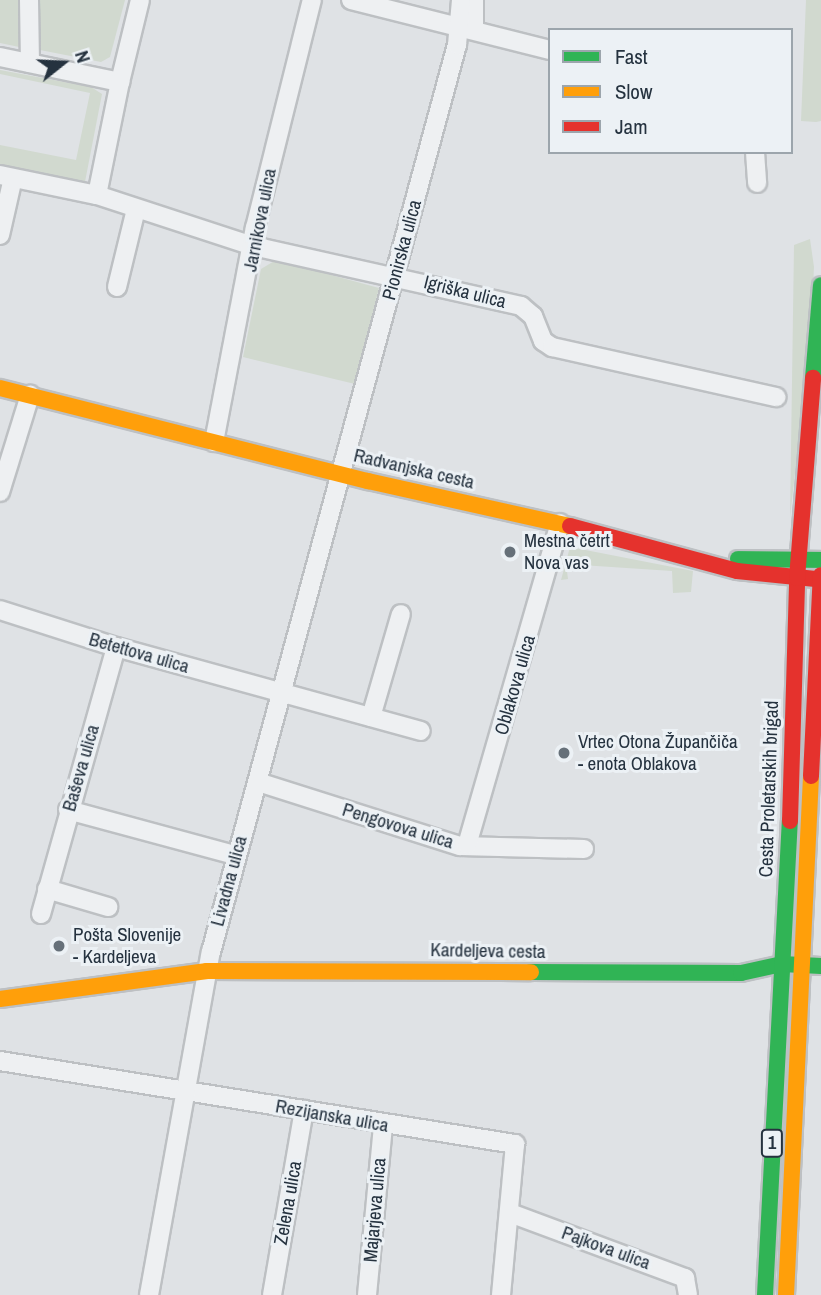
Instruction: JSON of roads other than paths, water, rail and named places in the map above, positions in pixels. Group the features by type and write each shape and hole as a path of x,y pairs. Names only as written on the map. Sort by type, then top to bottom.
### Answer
{"street":[{"path":"29,0 30,63"},
{"path":"97,195 140,0"},
{"name":"Jarnikova ulica","path":"214,442 253,246 312,0"},
{"path":"351,0 548,49"},
{"path":"461,0 467,27"},
{"path":"467,27 474,0"},
{"name":"Pionirska ulica","path":"342,474 395,276 467,27"},
{"path":"0,57 120,82"},
{"path":"755,154 757,183"},
{"name":"Igriška ulica","path":"0,235 6,177 97,195 253,246 521,306 533,316 543,341 552,347 776,397"},
{"path":"117,287 136,209"},
{"name":"Cesta Proletarskih brigad","path":"765,1295 778,991 782,964 797,578 821,285"},
{"name":"Radvanjska cesta","path":"0,388 342,474 560,523 706,560 737,571 797,578 821,577"},
{"path":"0,492 30,395"},
{"name":"Livadna ulica","path":"149,1295 205,979 234,855 258,782 280,693 342,474"},
{"name":"Oblakova ulica","path":"467,845 560,523"},
{"path":"706,560 821,560"},
{"name":"1","path":"786,1295 800,992 813,965 821,577"},
{"name":"Betettova ulica","path":"0,610 116,647 421,731"},
{"path":"371,717 401,614"},
{"name":"Baševa ulica","path":"41,914 68,810 116,647"},
{"name":"Pengovova ulica","path":"258,782 467,845 584,849"},
{"path":"68,810 234,855"},
{"path":"47,889 108,907"},
{"path":"741,973 782,964 813,965"},
{"name":"Kardeljeva cesta","path":"0,1012 205,979 234,971 741,973"},
{"path":"741,973 778,991 821,993"},
{"name":"Kardeljeva cesta","path":"0,999 205,979"},
{"name":"Rezijanska ulica","path":"0,1061 383,1125 515,1144 501,1295"},
{"name":"Zelena ulica","path":"272,1295 304,1110"},
{"name":"Majarjeva ulica","path":"367,1295 383,1125"},
{"name":"Pajkova ulica","path":"510,1213 685,1278 688,1295"}],"place":[{"name":"Mestna četrt Nova vas","path":"510,552"},
{"name":"Vrtec Otona Župančiča - enota Oblakova","path":"564,753"},
{"name":"Pošta Slovenije - Kardeljeva","path":"59,946"}]}
